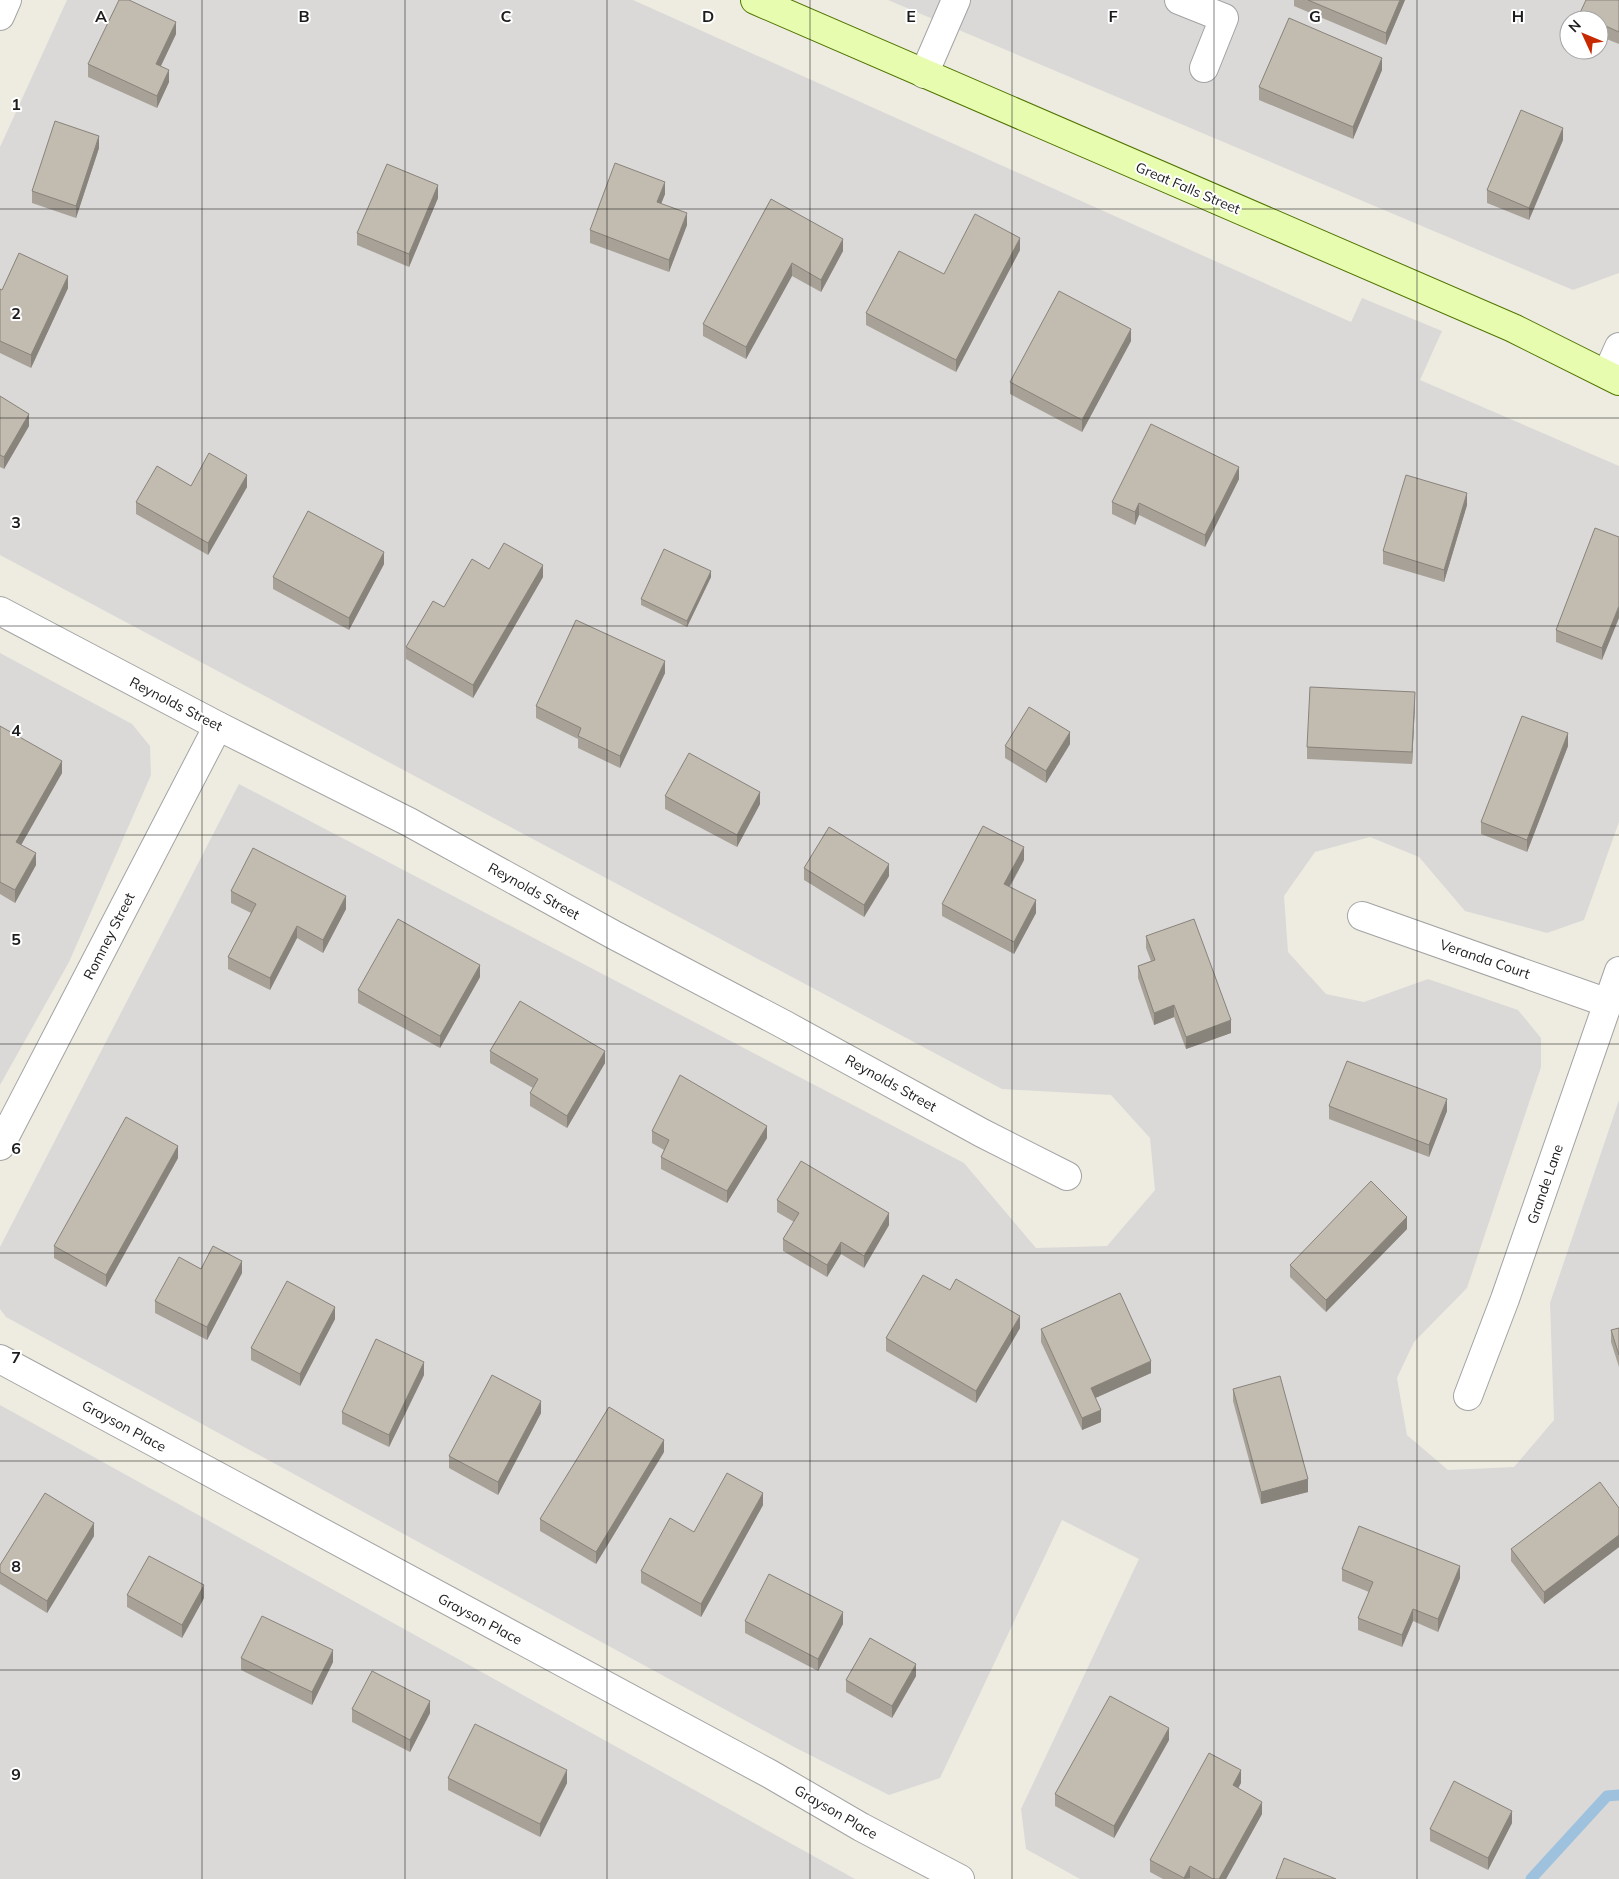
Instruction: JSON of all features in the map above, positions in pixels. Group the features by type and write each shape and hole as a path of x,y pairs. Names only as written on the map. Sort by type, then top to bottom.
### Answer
{"main road":[{"name":"Great Falls Street","path":"755,0 1504,324 1613,378"}],"street":[{"path":"0,16 7,0"},
{"path":"924,74 956,0"},
{"path":"1180,0 1228,9 1204,68"},
{"path":"1613,378 1619,348"},
{"name":"Reynolds Street","path":"0,611 218,726 409,822 614,935 1067,1176"},
{"name":"Romney Street","path":"0,1146 218,726"},
{"name":"Veranda Court","path":"1362,916 1608,1003"},
{"name":"Grande Lane","path":"1468,1396 1505,1299 1619,971"},
{"name":"Grayson Place","path":"0,1359 770,1774 861,1827 930,1872 960,1879"}],"shaded area":[{"path":"67,0 633,0 1351,322 1362,298 1442,331 1420,380 1619,466 1619,822 1584,920 1547,933 1465,911 1419,857 1370,837 1315,852 1284,896 1288,952 1326,994 1364,1002 1428,979 1518,1010 1541,1038 1541,1067 1467,1288 1414,1342 1397,1378 1407,1435 1448,1470 1514,1467 1554,1420 1550,1303 1619,1100 1619,1879 1080,1879 1026,1849 1021,1809 1139,1559 1062,1520 940,1778 889,1795 794,1747 6,1317 0,1309 0,1247 239,784 964,1163 1036,1248 1107,1246 1155,1190 1150,1138 1111,1095 1002,1089 0,555 0,147"},
{"path":"888,0 1619,0 1619,273 1573,290"},
{"path":"0,653 132,724 150,746 151,775 69,962 0,1085"},
{"path":"0,1405 855,1879 0,1879"}],"building":[{"path":"119,0 129,0 176,22 156,64 169,70 157,96 88,64"},
{"path":"1308,0 1400,0 1386,33"},
{"path":"1586,0 1619,0 1619,32 1609,28 1609,10 1581,10"},
{"path":"1289,18 1382,58 1353,127 1259,87"},
{"path":"1521,110 1563,128 1529,208 1487,190"},
{"path":"55,121 99,136 76,206 32,191"},
{"path":"615,163 665,182 657,202 687,213 669,260 590,230"},
{"path":"387,164 438,185 409,254 357,233"},
{"path":"771,199 843,239 821,280 792,263 746,347 703,324"},
{"path":"975,214 1020,238 956,360 866,313 899,251 944,274"},
{"path":"19,253 68,276 31,355 0,341 0,289 2,290"},
{"path":"1059,291 1131,329 1082,420 1010,382"},
{"path":"0,396 29,414 4,457 0,455"},
{"path":"1151,424 1239,467 1205,535 1139,503 1135,512 1112,502"},
{"path":"209,453 247,475 208,543 136,502 157,466 191,486"},
{"path":"1406,475 1467,493 1444,570 1383,551"},
{"path":"308,511 384,552 349,618 273,577"},
{"path":"1595,528 1619,537 1619,606 1602,648 1556,630"},
{"path":"504,543 543,565 473,685 406,647 433,601 444,607 472,559 489,569"},
{"path":"664,549 711,571 687,621 641,599"},
{"path":"576,620 665,661 620,756 578,736 581,728 536,706"},
{"path":"1310,687 1415,692 1412,752 1307,747"},
{"path":"1029,707 1070,732 1046,771 1005,746"},
{"path":"1522,716 1568,733 1527,840 1481,822"},
{"path":"0,726 62,761 16,842 36,853 15,890 0,882"},
{"path":"689,753 760,792 737,835 665,796"},
{"path":"983,826 1024,847 1004,884 1036,900 1014,942 942,904"},
{"path":"829,827 889,864 864,905 804,868"},
{"path":"253,848 346,896 323,940 297,926 270,978 228,957 256,904 231,891"},
{"path":"398,919 480,965 440,1036 358,990"},
{"path":"1194,919 1231,1020 1186,1037 1174,1005 1154,1013 1138,966 1155,960 1146,936"},
{"path":"520,1001 605,1051 567,1116 530,1093 538,1079 490,1051"},
{"path":"1347,1061 1447,1099 1429,1145 1329,1106"},
{"path":"680,1075 767,1126 727,1191 661,1157 669,1140 652,1131"},
{"path":"126,1117 178,1146 106,1275 54,1246"},
{"path":"801,1161 889,1213 864,1256 841,1242 827,1265 783,1239 799,1213 777,1200"},
{"path":"1371,1181 1407,1217 1326,1300 1290,1265"},
{"path":"213,1246 242,1261 207,1327 155,1301 179,1257 201,1269"},
{"path":"923,1275 950,1290 956,1279 1020,1316 976,1391 886,1338"},
{"path":"287,1281 335,1307 300,1374 251,1348"},
{"path":"1120,1293 1151,1361 1091,1388 1101,1410 1082,1418 1041,1329"},
{"path":"1619,1328 1619,1355 1611,1330"},
{"path":"376,1339 424,1362 389,1435 342,1412"},
{"path":"492,1375 541,1401 498,1482 449,1456"},
{"path":"1280,1376 1308,1479 1261,1492 1233,1389"},
{"path":"609,1407 664,1440 596,1552 540,1519"},
{"path":"727,1473 763,1493 701,1604 641,1571 670,1518 694,1532"},
{"path":"1600,1482 1619,1508 1619,1535 1544,1592 1511,1549"},
{"path":"45,1493 94,1523 47,1601 0,1572 0,1565"},
{"path":"1359,1526 1460,1566 1438,1619 1413,1609 1402,1635 1358,1618 1373,1582 1342,1569"},
{"path":"149,1556 204,1585 182,1625 127,1595"},
{"path":"769,1574 843,1612 818,1659 745,1621"},
{"path":"262,1616 333,1650 312,1692 241,1658"},
{"path":"870,1638 916,1664 892,1706 846,1680"},
{"path":"372,1671 430,1701 410,1740 352,1709"},
{"path":"1110,1696 1169,1728 1114,1826 1055,1794"},
{"path":"475,1724 567,1770 540,1824 448,1778"},
{"path":"1209,1753 1241,1770 1233,1785 1262,1802 1219,1879 1213,1879 1190,1866 1184,1878 1150,1860"},
{"path":"1454,1781 1512,1811 1488,1858 1430,1829"},
{"path":"1284,1858 1336,1879 1276,1879"}],"waterway":[{"path":"1531,1879 1607,1796 1619,1795"}]}
